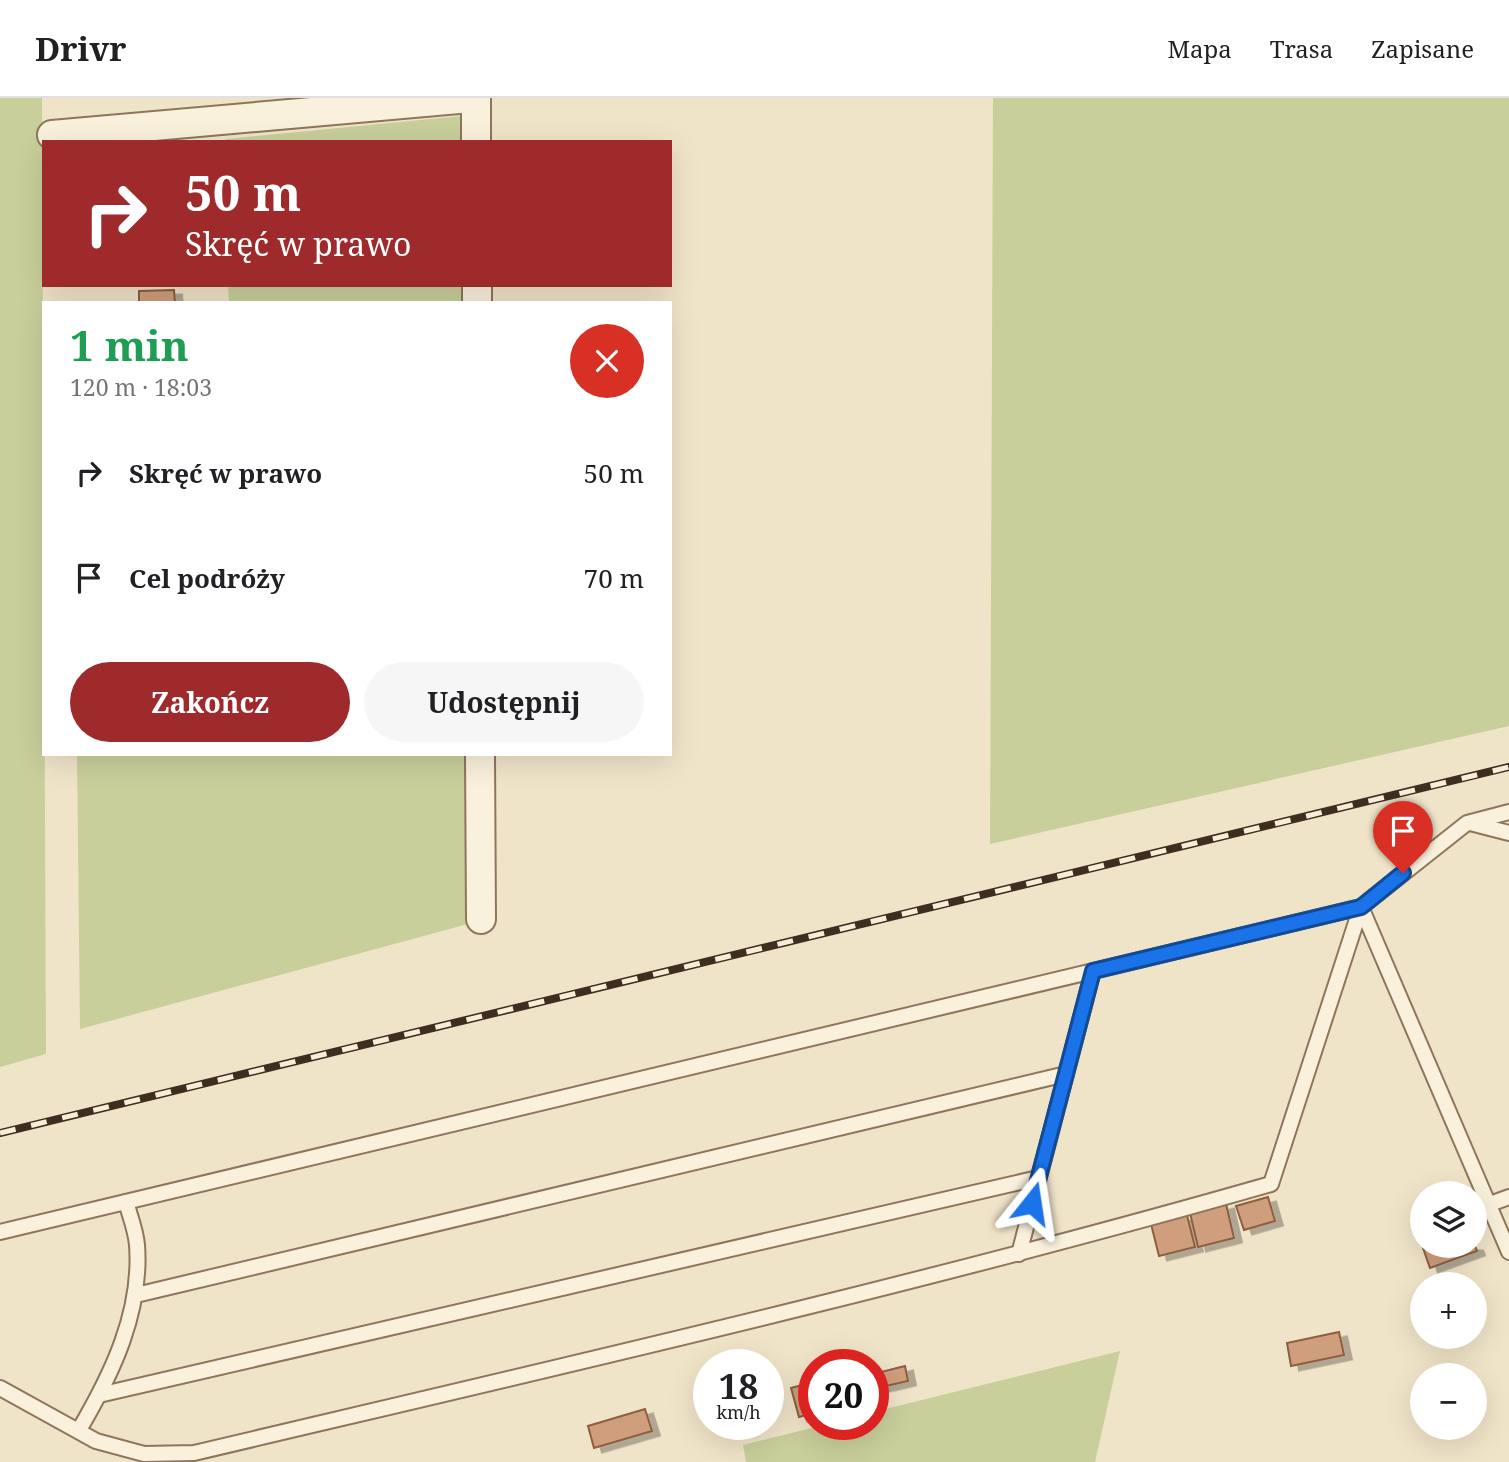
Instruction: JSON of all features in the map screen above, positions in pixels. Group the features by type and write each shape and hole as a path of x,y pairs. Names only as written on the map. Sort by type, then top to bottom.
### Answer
{"street":[{"path":"52,135 470,98"},
{"path":"476,98 476,140"},
{"path":"480,756 481,919"}],"lane":[{"path":"0,1232 1361,907 1467,823 1509,811"},
{"path":"1467,823 1509,833"},
{"path":"1361,907 1509,1252"},
{"path":"0,1388 96,1441 144,1454 194,1453 1019,1254 1271,1184 1361,907"},
{"path":"1019,1254 1093,971"},
{"path":"136,1295 1066,1074"},
{"path":"99,1395 1038,1178"},
{"path":"1490,1204 1509,1196"},
{"path":"79,1430 120,1350 136,1295 137,1243 126,1202"}],"green space":[{"path":"0,98 42,98 42,756 45,756 46,1054 0,1067"},
{"path":"993,98 1509,98 1509,726 990,844"},
{"path":"461,116 462,140 226,139"},
{"path":"228,287 463,287 463,301 229,301"},
{"path":"77,756 466,756 468,924 80,1029"},
{"path":"1120,1351 1095,1462 746,1462 743,1445 763,1440 784,1440 784,1435 798,1431 798,1440 889,1440 889,1408"}],"building":[{"path":"174,290 175,301 139,301 139,291"},
{"path":"1268,1197 1275,1221 1244,1230 1236,1206"},
{"path":"1226,1204 1234,1238 1198,1247 1190,1213"},
{"path":"1187,1215 1195,1247 1159,1256 1151,1224"},
{"path":"1427,1258 1458,1258 1430,1268"},
{"path":"1339,1332 1344,1355 1291,1366 1287,1343"},
{"path":"905,1366 908,1381 889,1385 889,1370"},
{"path":"798,1386 798,1413 791,1388"},
{"path":"645,1409 652,1431 594,1448 588,1426"}],"railway":[{"path":"0,1133 1509,767"}],"route":[{"path":"1032,1203 1093,971 1361,907 1403,873"}]}
